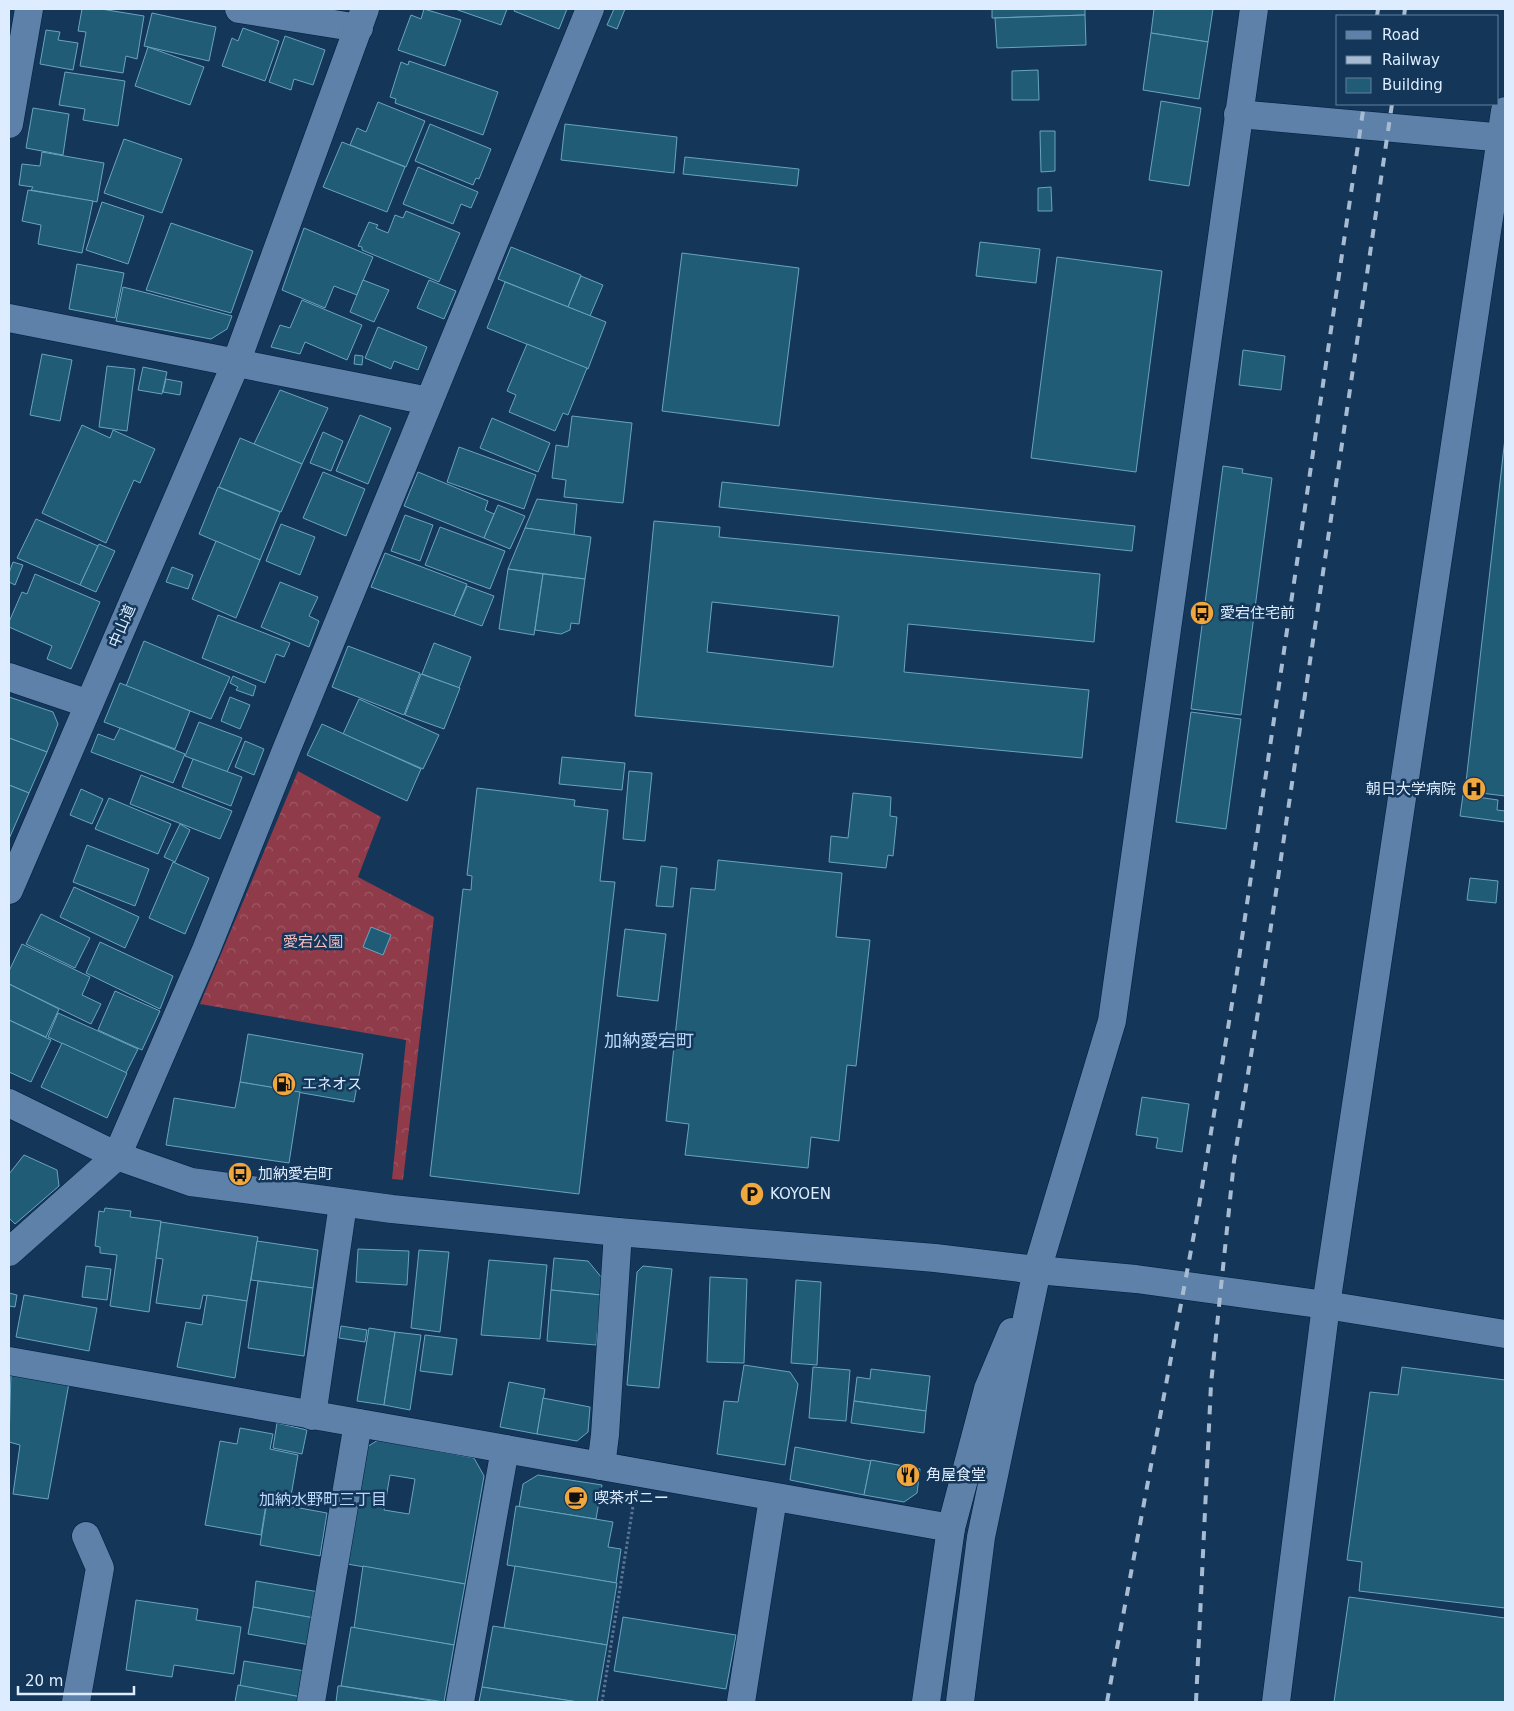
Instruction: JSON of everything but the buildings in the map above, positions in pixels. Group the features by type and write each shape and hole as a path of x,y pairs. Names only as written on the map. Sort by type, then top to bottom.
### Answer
{"street":[{"path":"9,124 29,9"},
{"path":"239,9 362,18"},
{"path":"9,1252 116,1156 206,950 590,9"},
{"path":"960,1702 981,1537 1037,1270 1112,1021 1254,9"},
{"name":"中山道","path":"9,890 236,362 362,18"},
{"path":"1276,1702 1326,1305 1504,138 1505,111"},
{"path":"1238,114 1504,138"},
{"path":"9,318 429,401"},
{"path":"9,677 89,704"},
{"path":"9,1103 116,1156 191,1182 344,1204 618,1232 935,1258 1136,1279 1326,1305 1505,1334"},
{"path":"312,1416 344,1204"},
{"path":"601,1466 605,1435 618,1232"},
{"path":"926,1702 951,1528 988,1389 1037,1270"},
{"path":"9,1361 951,1528"},
{"path":"311,1702 358,1423"},
{"path":"460,1702 505,1449"},
{"path":"741,1702 774,1498"},
{"path":"76,1702 100,1568 86,1536"}],"path":[{"path":"602,1702 639,1473"}],"green space":[{"name":"愛宕公園","path":"298,771 381,817 358,877 434,917 403,1180 392,1179 406,1040 200,1004"}],"railway":[{"path":"1377,15 1378,9"},
{"path":"1404,15 1405,9"},
{"path":"1107,1702 1197,1218 1236,979 1364,105"},
{"path":"1196,1702 1211,1384 1234,1161 1262,987 1392,105"}],"place":[{"name":"愛宕住宅前","path":"1202,613"},
{"name":"朝日大学病院","path":"1474,789"},
{"name":"エネオス","path":"284,1084"},
{"name":"加納愛宕町","path":"240,1174"},
{"name":"KOYOEN","path":"752,1194"},
{"name":"角屋食堂","path":"908,1475"},
{"name":"喫茶ポニー","path":"576,1498"}],"district":[{"name":"加納愛宕町","path":"649,1040"},
{"name":"加納水野町三丁目","path":"323,1499"}]}
